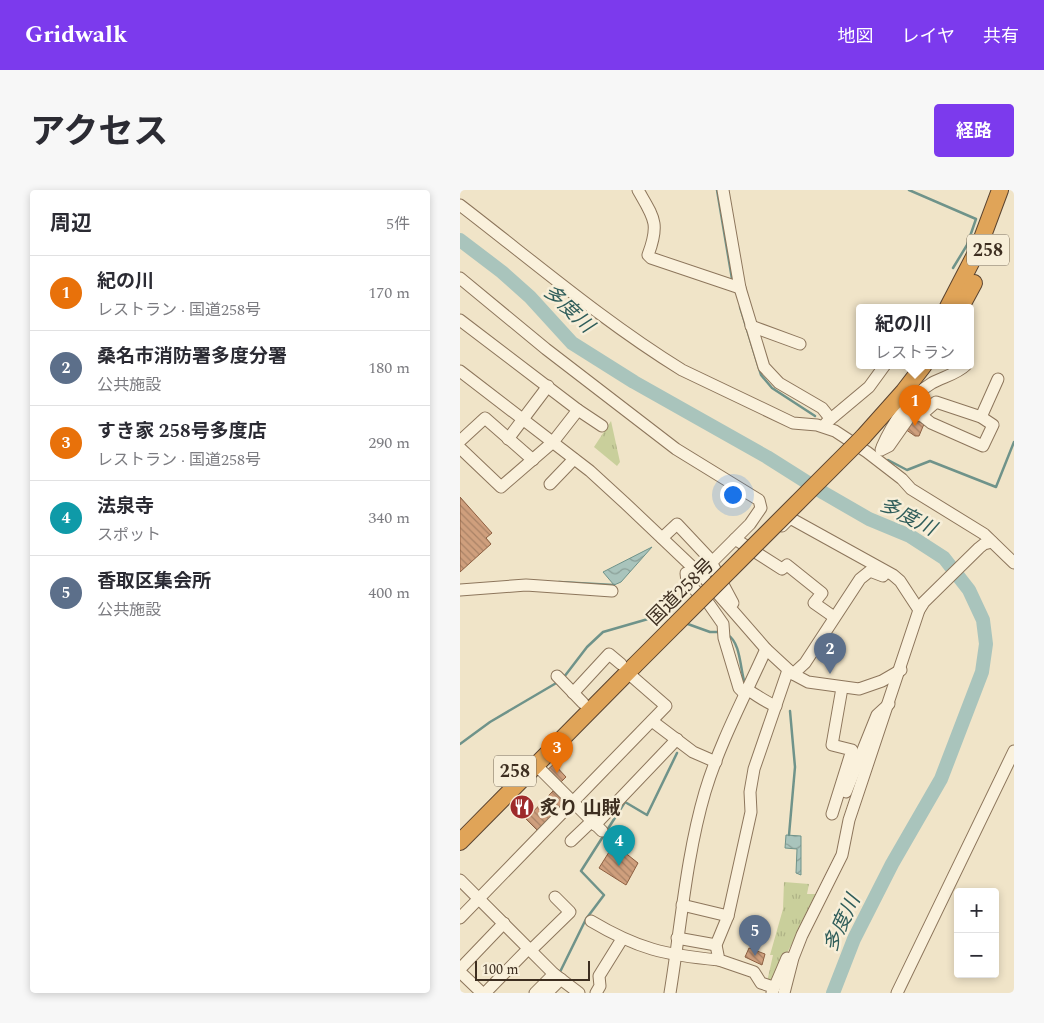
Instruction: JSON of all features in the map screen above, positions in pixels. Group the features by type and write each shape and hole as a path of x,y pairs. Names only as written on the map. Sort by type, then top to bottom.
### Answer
{"highway":[{"name":"258","path":"950,304 974,256 1000,190"},
{"name":"258","path":"962,304 988,251 1010,190"},
{"name":"国道258号","path":"858,433 908,369"},
{"name":"国道258号","path":"460,842 536,765 628,665 708,583 858,433 904,391 921,369"},
{"name":"国道258号","path":"460,827 578,698 628,665"}],"street":[{"path":"638,190 654,218 655,236 648,255 651,258 740,288"},
{"path":"723,190 740,288 758,349 770,374 785,388 822,408 827,422 835,431 879,455 911,489 969,523 1014,563"},
{"path":"460,204 602,315 674,365 793,423 827,422 869,388 882,369"},
{"path":"460,278 546,349 676,449 759,500 761,508 750,524 711,563"},
{"path":"460,320 578,410 602,426"},
{"path":"751,326 800,344"},
{"path":"879,455 890,428 916,396 930,385 962,369"},
{"path":"460,371 553,442 626,504 708,583 766,648 791,672 808,682 859,689 868,687 901,670"},
{"path":"981,418 998,378"},
{"path":"508,438 548,386"},
{"path":"879,455 889,446 910,416 921,415 936,402 993,424 983,446 930,423 921,415"},
{"path":"460,448 501,487 553,442 578,410"},
{"path":"460,441 484,418 533,460"},
{"path":"550,484 574,459"},
{"path":"750,524 768,541 790,518 900,581 922,606"},
{"path":"662,538 677,524 711,563 735,606 736,614"},
{"path":"735,539 782,569 787,565 802,576 822,593 814,603 834,617"},
{"path":"784,993 792,958 842,855 849,820 922,606 979,548 984,544 992,542"},
{"path":"719,960 716,945 728,916 751,812 750,792 754,769 776,706 791,672 805,663 834,617 857,584 868,572 874,572 896,583 900,581"},
{"path":"686,573 687,582 709,604 723,624 724,638 739,688 762,697 766,702 776,706"},
{"path":"460,590 526,585 612,591"},
{"path":"670,993 682,905 696,826 706,790 745,691 766,648"},
{"path":"460,918 666,706 628,665"},
{"path":"560,680 578,698"},
{"path":"842,688 832,745 852,750 832,814 844,798 877,714 889,704"},
{"path":"652,720 693,752 716,762"},
{"path":"571,841 596,826 677,739"},
{"path":"897,993 1014,751"},
{"path":"536,765 596,826"},
{"path":"460,880 558,977 579,993"},
{"path":"504,923 460,970 484,993 570,912 555,897"},
{"path":"682,905 728,916"},
{"path":"591,921 622,939 676,956 719,960 754,972 761,988"},
{"path":"761,988 772,990 797,938 802,935"},
{"path":"677,938 716,945"},
{"path":"596,993 600,986 599,976 622,939"},
{"path":"535,993 558,977"},
{"path":"547,993 558,977"},
{"path":"755,993 761,988"}],"green space":[{"path":"611,421 620,462 617,466 594,447"},
{"path":"784,882 809,884 807,894 818,894 771,984 767,982 773,955 770,955 783,909"}],"water":[{"path":"652,547 621,582 614,585 603,572"},
{"path":"786,835 801,836 801,875 796,873 797,849 785,848"}],"building":[{"path":"912,419 924,424 919,436 915,436 905,429"},
{"path":"460,497 492,533 486,538 491,544 460,572"},
{"path":"554,764 566,777 560,783 547,770"},
{"path":"553,791 565,802 537,830 526,819"},
{"name":"炙り 山賊","path":"521,800 530,809 523,816 515,805"},
{"path":"614,844 638,863 626,885 599,868"},
{"path":"749,948 765,954 762,965 745,957"}],"waterway":[{"path":"717,190 732,279"},
{"path":"909,190 976,219 967,245 953,268"},
{"name":"多度川","path":"460,240 502,272 530,297 572,343 634,382 767,457 869,519 910,536 944,558 969,590 983,620 986,644 982,672 941,779 892,864 854,939 833,993"},
{"path":"740,307 761,375 772,388 815,416"},
{"path":"888,460 907,470 930,461 996,487 1014,442"},
{"path":"559,582 614,585"},
{"path":"564,677 587,647 603,632 655,617"},
{"path":"685,623 710,632 721,632"},
{"path":"728,635 738,650 745,684"},
{"path":"460,744 490,722 558,682"},
{"path":"789,835 795,767 790,711"},
{"path":"559,974 586,919 604,895 581,871 625,802 647,815 677,753"}],"place":[{"name":"紀の川","path":"915,426"},
{"name":"桑名市消防署多度分署","path":"830,674"},
{"name":"すき家 258号多度店","path":"557,773"},
{"name":"炙り 山賊","path":"522,807"},
{"name":"法泉寺","path":"619,866"},
{"name":"香取区集会所","path":"755,956"}]}
